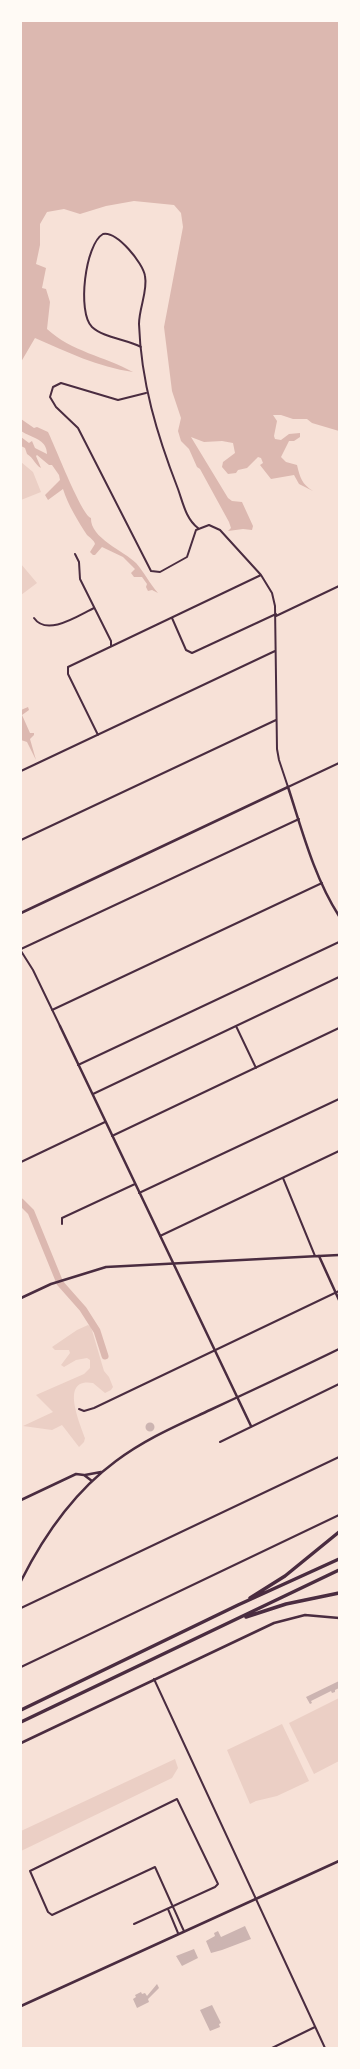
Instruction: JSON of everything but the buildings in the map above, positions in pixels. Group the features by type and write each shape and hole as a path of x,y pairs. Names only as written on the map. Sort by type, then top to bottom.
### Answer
{"highway":[{"path":"238,1605 284,1576 339,1532"},
{"path":"21,1710 238,1605 339,1559"},
{"path":"21,1722 339,1570"},
{"path":"233,1621 286,1604 339,1593"}],"street":[{"path":"140,347 125,339 102,333 90,324 86,316 85,283 88,264 96,240 102,234 110,234 120,241 140,265 146,280 139,314 140,347 146,393 165,456 188,515 198,528"},
{"path":"146,393 118,400 60,382 53,387 50,397 53,404 74,423 81,432 151,571 160,572 188,555 192,538 198,528 206,525 217,528 261,575 272,593 276,615 276,720 279,760 322,883 339,916"},
{"path":"75,554 79,562 80,579 112,641 111,646"},
{"path":"98,735 68,674 68,667 261,575"},
{"path":"172,618 186,650 192,654 339,586"},
{"path":"34,618 39,624 49,626 62,623 94,608"},
{"path":"21,771 275,651"},
{"path":"21,840 276,720"},
{"path":"21,913 339,763"},
{"path":"251,1426 33,970 21,950 299,819"},
{"path":"52,1010 322,883"},
{"path":"78,1065 339,942"},
{"path":"92,1094 339,977"},
{"path":"236,1026 256,1068"},
{"path":"112,1136 339,1028"},
{"path":"139,1193 339,1099"},
{"path":"21,1162 105,1122"},
{"path":"160,1236 339,1152"},
{"path":"283,1178 317,1256 339,1300"},
{"path":"62,1224 62,1218 135,1184"},
{"path":"21,1298 41,1288 95,1270 135,1265 339,1255"},
{"path":"79,1409 84,1411 94,1408 339,1291"},
{"path":"21,1581 45,1537 60,1516 92,1481 104,1471 143,1443 339,1349"},
{"path":"220,1442 339,1384"},
{"path":"21,1608 339,1457"},
{"path":"21,1500 72,1476 79,1474 90,1476 104,1471"},
{"path":"84,1475 92,1481"},
{"path":"21,1667 339,1515"},
{"path":"21,1743 154,1679 285,1619 315,1615 339,1618"},
{"path":"154,1679 325,2048"},
{"path":"134,1924 173,1907 215,1887 218,1884 177,1799 30,1871 50,1914 155,1867 173,1907 178,1917 184,1931"},
{"path":"21,2006 178,1933 339,1861"},
{"path":"168,1909 178,1933"},
{"path":"172,1920 178,1917"},
{"path":"272,2048 315,2027"}],"shaded area":[{"path":"21,21 339,21 339,431 312,423 307,419 293,419 281,415 273,415 277,421 274,436 275,439 281,440 289,434 300,433 300,437 294,441 289,441 281,457 286,462 297,465 302,480 306,486 313,491 299,484 294,475 271,479 260,465 263,463 261,458 258,457 247,468 238,470 236,473 228,474 222,467 223,462 235,453 233,443 222,441 204,442 191,437 228,498 232,501 242,502 253,526 252,530 243,529 228,531 231,528 229,522 200,469 197,467 189,449 181,441 178,431 181,418 172,391 164,327 183,227 181,213 174,205 134,201 106,206 80,214 64,209 47,212 40,224 40,245 36,264 46,268 42,288 46,289 50,302 47,329 67,343 133,372 95,363 35,338 21,362"},
{"path":"21,419 34,428 37,427 48,432 75,494 81,506 91,518 92,525 96,532 109,544 131,558 142,570 158,593 152,590 148,591 146,587 147,584 142,577 134,577 131,573 135,569 123,557 102,547 95,555 90,552 95,544 87,535 77,519 63,489 48,500 45,495 60,480 59,475 52,465 49,465 37,455 36,456 41,468 39,467 27,454 25,448 21,446 21,437 29,443 32,441 35,448 47,454 42,442 21,431"},
{"path":"21,462 33,472 41,492 21,500"},
{"path":"21,564 37,583 21,595"},
{"path":"28,707 29,710 22,715 30,733 34,733 30,739 36,760 27,742 21,740 21,710"},
{"path":"88,1325 91,1327 104,1371 109,1377 113,1387 105,1393 93,1383 83,1383 77,1387 74,1394 74,1403 85,1438 84,1442 79,1447 62,1425 52,1430 23,1426 53,1412 36,1395 84,1374 90,1368 90,1360 87,1358 76,1360 64,1367 61,1365 70,1353 69,1350 55,1350 52,1347 77,1330"},
{"path":"339,1698 339,1761 314,1774 289,1723"},
{"path":"282,1724 309,1781 277,1796 250,1804 227,1750"},
{"path":"175,1759 178,1768 172,1778 21,1851 21,1831"}],"waterway":[{"path":"21,1202 31,1212 60,1283 83,1309 97,1331 105,1356"}]}
